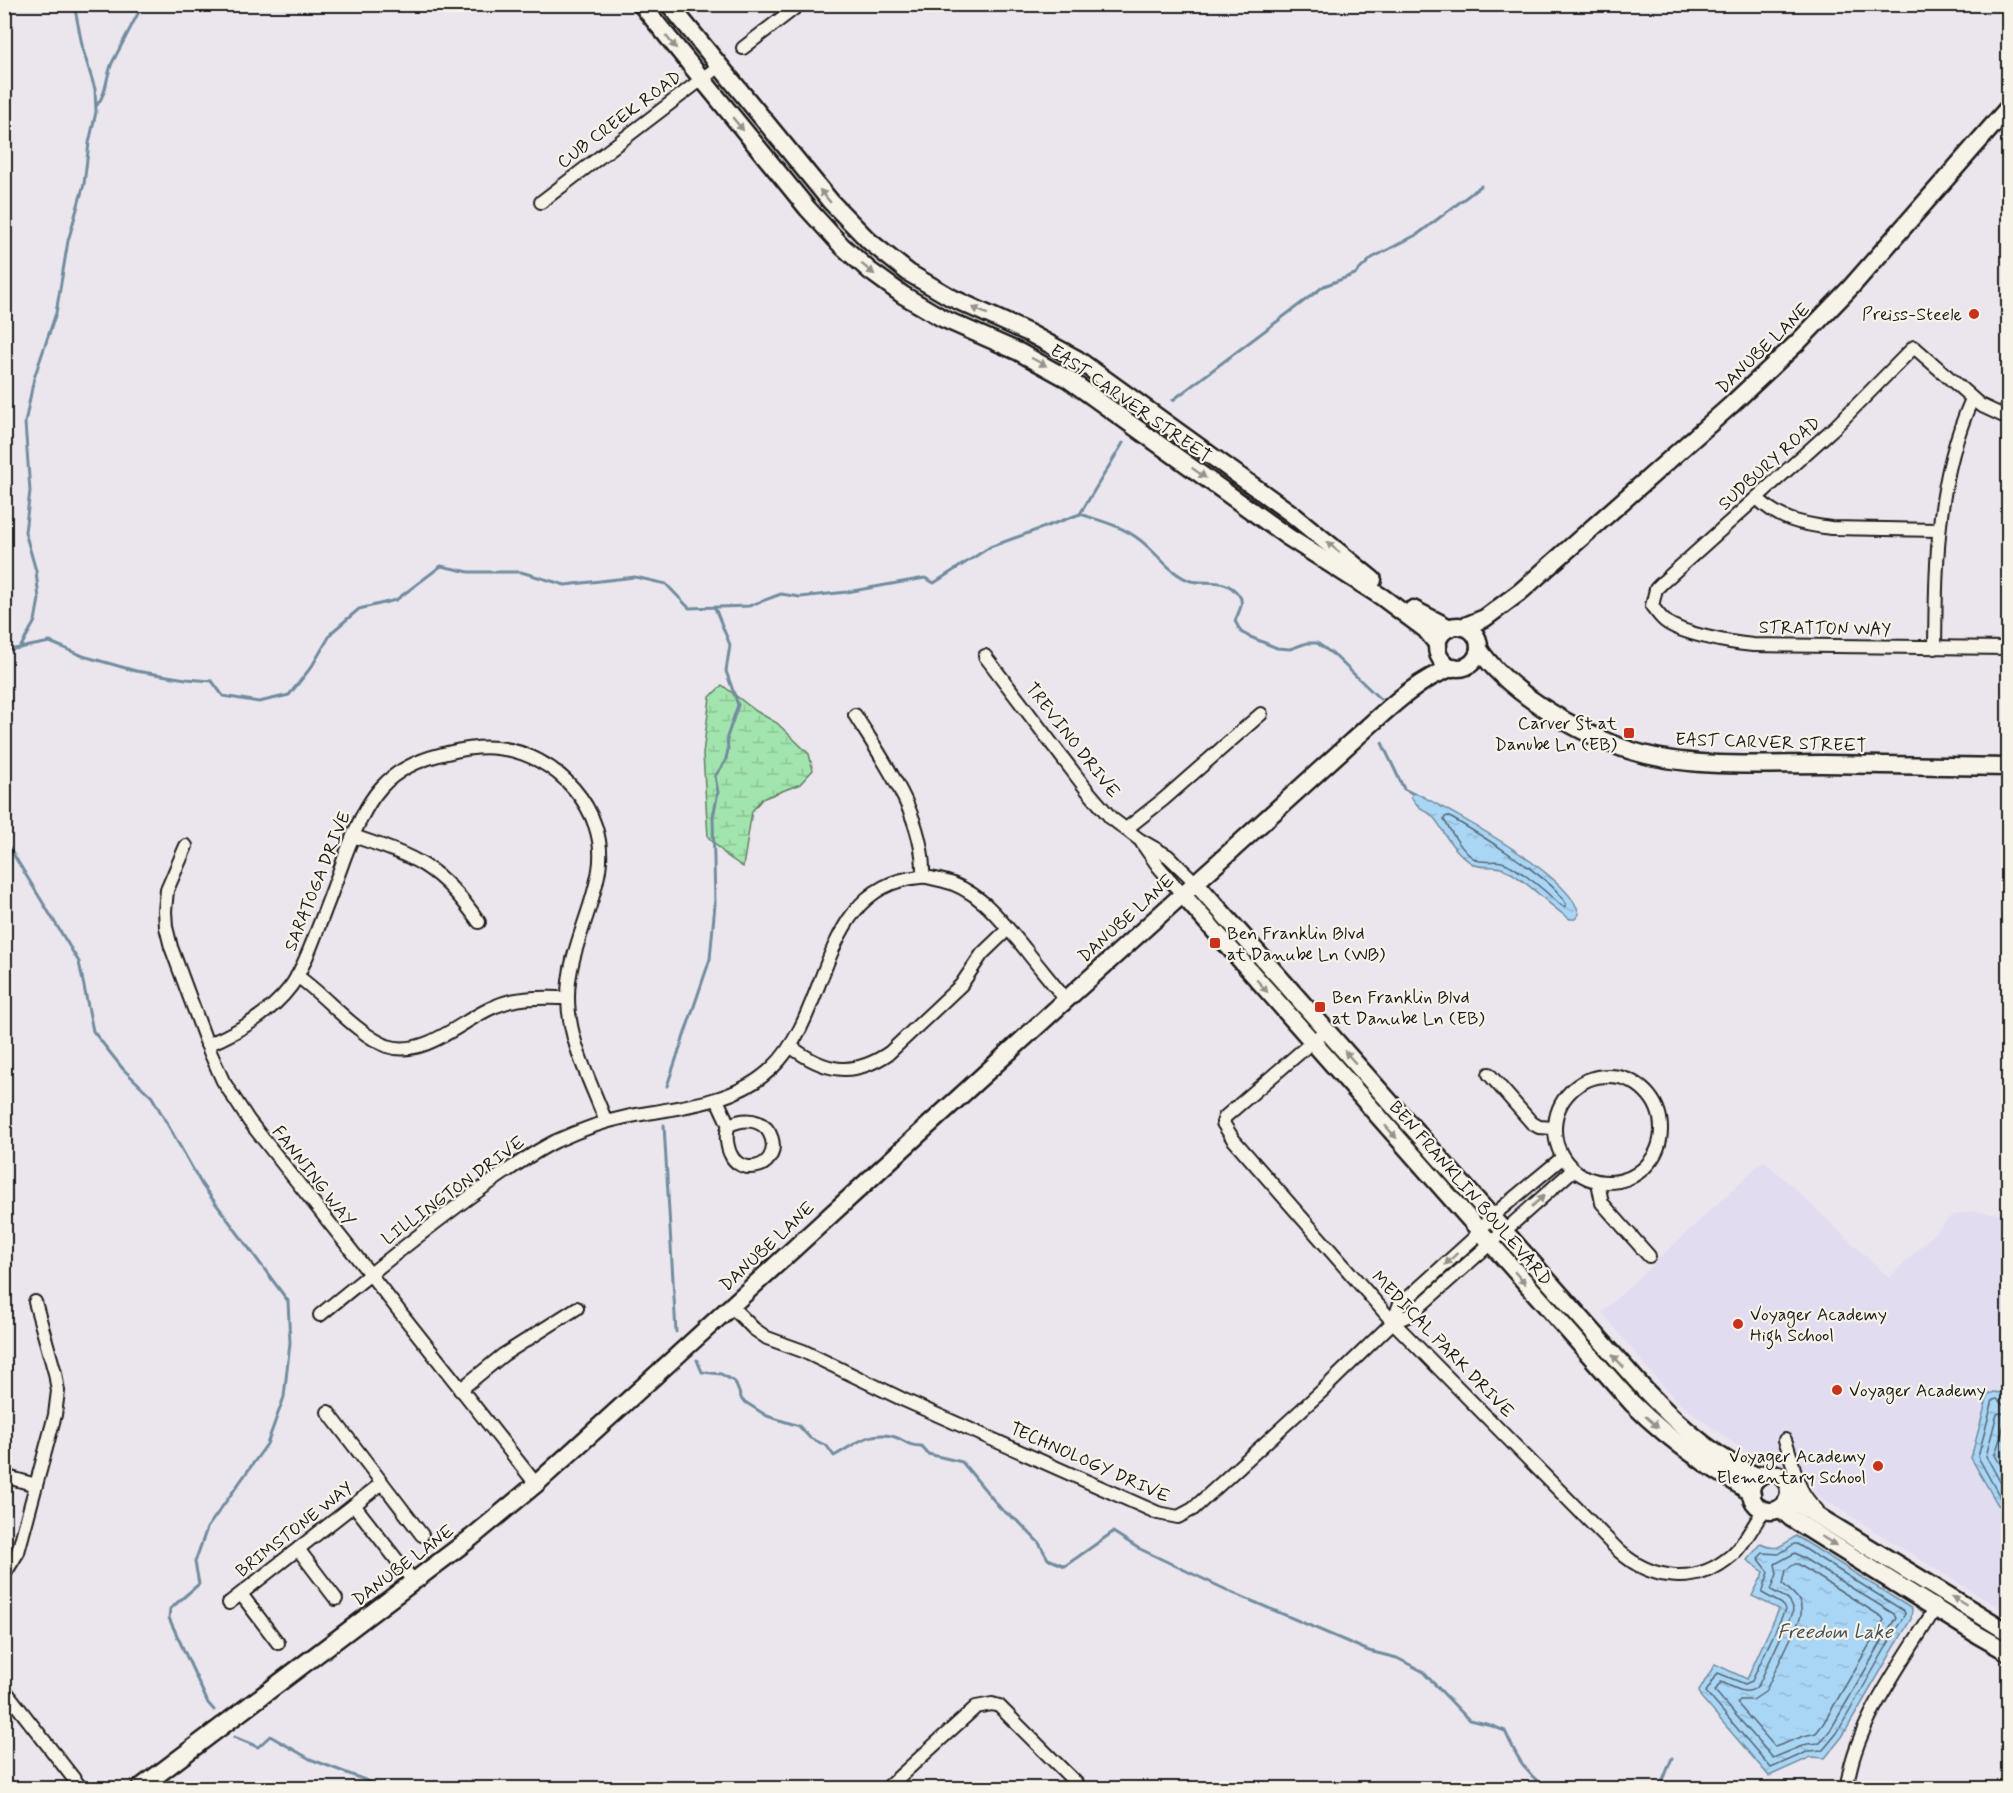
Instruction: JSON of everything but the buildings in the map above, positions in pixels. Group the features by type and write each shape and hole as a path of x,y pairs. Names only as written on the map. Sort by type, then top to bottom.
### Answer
{"street":[{"name":"EAST CARVER STREET","path":"641,4 826,230 870,271 903,295 942,318 1027,356 1068,379 1288,537 1382,597 1425,629 1438,648"},
{"name":"EAST CARVER STREET","path":"669,4 845,218 895,263 938,291 1029,333 1077,359 1292,514 1392,594 1419,613 1456,627"},
{"path":"743,48 800,4"},
{"name":"CUB CREEK ROAD","path":"541,202 719,66"},
{"name":"DANUBE LANE","path":"1456,627 1485,618 1520,592 1730,406 1799,341 1851,286 2008,108"},
{"name":"SUDBURY ROAD","path":"1652,606 1656,590 1663,582 1863,401 1914,347 1972,399"},
{"path":"1935,648 1938,531 1953,448 1972,399 1986,409 2008,418"},
{"path":"1757,498 1774,514 1796,522 1831,528 1938,531"},
{"name":"DANUBE LANE","path":"1479,646 1491,625 1520,592"},
{"name":"STRATTON WAY","path":"1652,606 1664,621 1677,628 1734,643 2008,648"},
{"path":"1456,627 1473,632 1479,646 1474,660 1459,667 1444,662 1438,648 1441,635 1456,627"},
{"name":"EAST CARVER STREET","path":"1479,646 1492,666 1514,687"},
{"name":"DANUBE LANE","path":"140,1788 414,1582 536,1484 1065,999 1396,703 1419,679 1438,648"},
{"name":"TREVINO DRIVE","path":"985,656 1111,818 1140,840 1167,856 1196,882"},
{"name":"EAST CARVER STREET","path":"1459,667 1487,674 1514,687 1561,719 1596,738 1633,751 1663,758 1758,764 2008,767"},
{"name":"DANUBE LANE","path":"1396,703 1433,676 1459,667"},
{"path":"1126,829 1164,799 1261,714"},
{"path":"855,715 890,771 907,808 920,842 923,876"},
{"name":"SARATOGA DRIVE","path":"207,1045 249,1024 282,996 297,976 315,936 353,836 364,811 377,790 404,768 431,756 458,750 495,748 535,759 554,771 577,791 584,801 595,828 599,869 574,957 568,998 572,1032 606,1122"},
{"path":"353,836 421,862 451,885 479,922"},
{"name":"TREVINO DRIVE","path":"1140,840 1182,894"},
{"name":"FANNING WAY","path":"186,846 167,890 166,927 171,947 207,1045 223,1081 249,1121 536,1484"},
{"name":"LILLINGTON DRIVE","path":"320,1315 516,1163 557,1141 606,1122 717,1099 735,1093 759,1079 772,1069 803,1024 848,918 859,905 889,885 904,879 923,876 952,882 966,889 986,904 1065,999"},
{"name":"BEN FRANKLIN BOULEVARD","path":"1196,882 1604,1346 1664,1410 1723,1457 1744,1471 1759,1477"},
{"name":"BEN FRANKLIN BOULEVARD","path":"1182,894 1604,1372 1652,1423 1701,1461 1737,1482 1752,1494"},
{"path":"790,1046 811,1060 841,1070 861,1068 876,1062 889,1053 961,985 982,954 1008,929"},
{"path":"297,976 367,1034 388,1046 398,1047 411,1047 440,1038 496,1005 528,999 568,998"},
{"name":"MEDICAL PARK DRIVE","path":"1326,1030 1225,1118 1223,1123 1233,1139 1394,1322 1619,1551 1643,1568 1675,1577 1688,1576 1709,1569 1733,1554 1772,1509"},
{"path":"1489,1074 1532,1123 1539,1127 1554,1128"},
{"path":"1612,1076 1635,1083 1645,1091 1655,1106 1661,1124 1658,1149 1644,1169 1634,1176 1610,1183 1589,1180 1573,1170 1562,1158 1554,1128 1560,1104 1567,1094 1587,1080 1612,1076"},
{"path":"717,1099 729,1125 727,1132 729,1148 737,1164 747,1167 764,1163 774,1147 773,1137 762,1124 747,1121 729,1125"},
{"name":"TECHNOLOGY DRIVE","path":"1485,1237 1491,1217 1562,1158"},
{"name":"TECHNOLOGY DRIVE","path":"731,1306 754,1329 767,1338 803,1351 915,1405 1171,1517 1178,1517 1193,1509 1322,1391 1394,1322 1399,1306 1465,1246 1504,1232 1573,1170"},
{"path":"1598,1182 1602,1203 1649,1256"},
{"path":"4,1575 18,1551 55,1415 58,1391 36,1302"},
{"path":"460,1390 519,1344 577,1308"},
{"path":"328,1412 422,1535"},
{"path":"1785,1440 1803,1496 1831,1524"},
{"path":"2008,1632 1798,1504 1789,1494 1786,1482 1777,1474 1771,1473 1759,1477 1753,1484 1752,1494 1755,1503 1791,1518 2008,1652"},
{"path":"4,1476 36,1485"},
{"name":"BRIMSTONE WAY","path":"229,1603 382,1483"},
{"path":"1772,1509 1786,1502 1789,1494"},
{"path":"354,1505 414,1582"},
{"path":"298,1549 336,1599"},
{"path":"241,1594 279,1643"},
{"path":"1847,1788 1853,1753 1864,1729 1936,1607"},
{"path":"4,1689 81,1788"},
{"path":"887,1788 976,1707 985,1704 999,1706 1013,1718 1081,1788"}],"shaded area":[{"name":"Voyager Academy","path":"1764,1160 1889,1278 1952,1215 1974,1211 2008,1215 2008,1612 1817,1495 1805,1479 1743,1450 1681,1405 1652,1374 1602,1312"}],"green space":[{"path":"722,685 756,711 777,723 809,754 813,770 800,784 762,799 752,811 743,867 727,856 708,837 703,754 710,697"}],"water":[{"path":"1412,793 1418,794 1482,830 1534,864 1556,881 1572,898 1579,914 1575,919 1570,919 1516,876 1503,869 1481,867 1470,862 1452,845 1434,818 1411,797"},
{"path":"1994,1392 2001,1393 2008,1404 2008,1507 1998,1505 1971,1458 1988,1395"},
{"name":"Freedom Lake","path":"1796,1536 1912,1609 1911,1619 1842,1737 1825,1758 1811,1757 1769,1776 1700,1696 1699,1691 1715,1664 1747,1679 1779,1609 1752,1596 1764,1572 1747,1560 1761,1544 1776,1547"}],"waterway":[{"path":"20,648 35,621 39,599 36,571 25,532 30,491 25,423 34,378 56,313 68,241 84,184 89,143 96,112 95,89 83,50 74,4"},
{"path":"97,105 103,94 112,63 143,4"},
{"path":"1173,400 1324,286 1355,274 1372,258 1418,234 1481,186"},
{"path":"4,651 50,642 83,656 136,671 212,681 223,696 259,702 289,695 312,666 332,632 359,609 396,600 441,566 469,572 521,572 565,585 635,577 666,584 689,608 749,606 781,594 800,597 847,592 925,578 934,583 990,547 1080,514 1123,443"},
{"path":"1080,514 1112,524 1133,535 1170,569 1184,578 1197,582 1216,582 1228,585 1241,598 1235,621 1241,632 1277,648 1290,649 1307,643 1317,643 1334,655 1380,699"},
{"path":"667,1086 710,959 715,904 713,817 718,792 715,776 725,762 728,750 727,737 738,705 726,671 730,645 715,608"},
{"path":"1382,743 1404,789 1412,793"},
{"path":"4,839 79,962 93,1031 123,1069 152,1097 202,1185 288,1301 290,1343 284,1397 267,1444 207,1528 195,1562 199,1584 170,1609 169,1618 208,1703 214,1710"},
{"path":"664,1125 676,1332"},
{"path":"697,1360 702,1372 721,1374 735,1382 742,1400 767,1416 799,1426 810,1438 827,1446 834,1456 863,1439 886,1435 921,1446 928,1454 962,1462 1001,1509 1020,1523 1039,1543 1048,1559 1065,1566 1113,1532 1138,1548 1231,1592 1369,1651 1397,1658 1422,1671 1469,1720 1505,1731 1521,1762 1546,1788"},
{"path":"234,1737 258,1747 270,1736 310,1759 365,1780 379,1788"},
{"path":"1660,1788 1672,1758"},
{"path":"419,1788 435,1782 453,1788"}],"place":[{"name":"Preiss-Steele","path":"1974,314"},
{"name":"Carver St at Danube Ln (EB)","path":"1629,733"},
{"name":"Ben Franklin Blvd at Danube Ln (WB)","path":"1215,943"},
{"name":"Ben Franklin Blvd at Danube Ln (EB)","path":"1320,1007"},
{"name":"Voyager Academy High School","path":"1738,1324"},
{"name":"Voyager Academy","path":"1837,1390"},
{"name":"Voyager Academy Elementary School","path":"1878,1466"}]}
